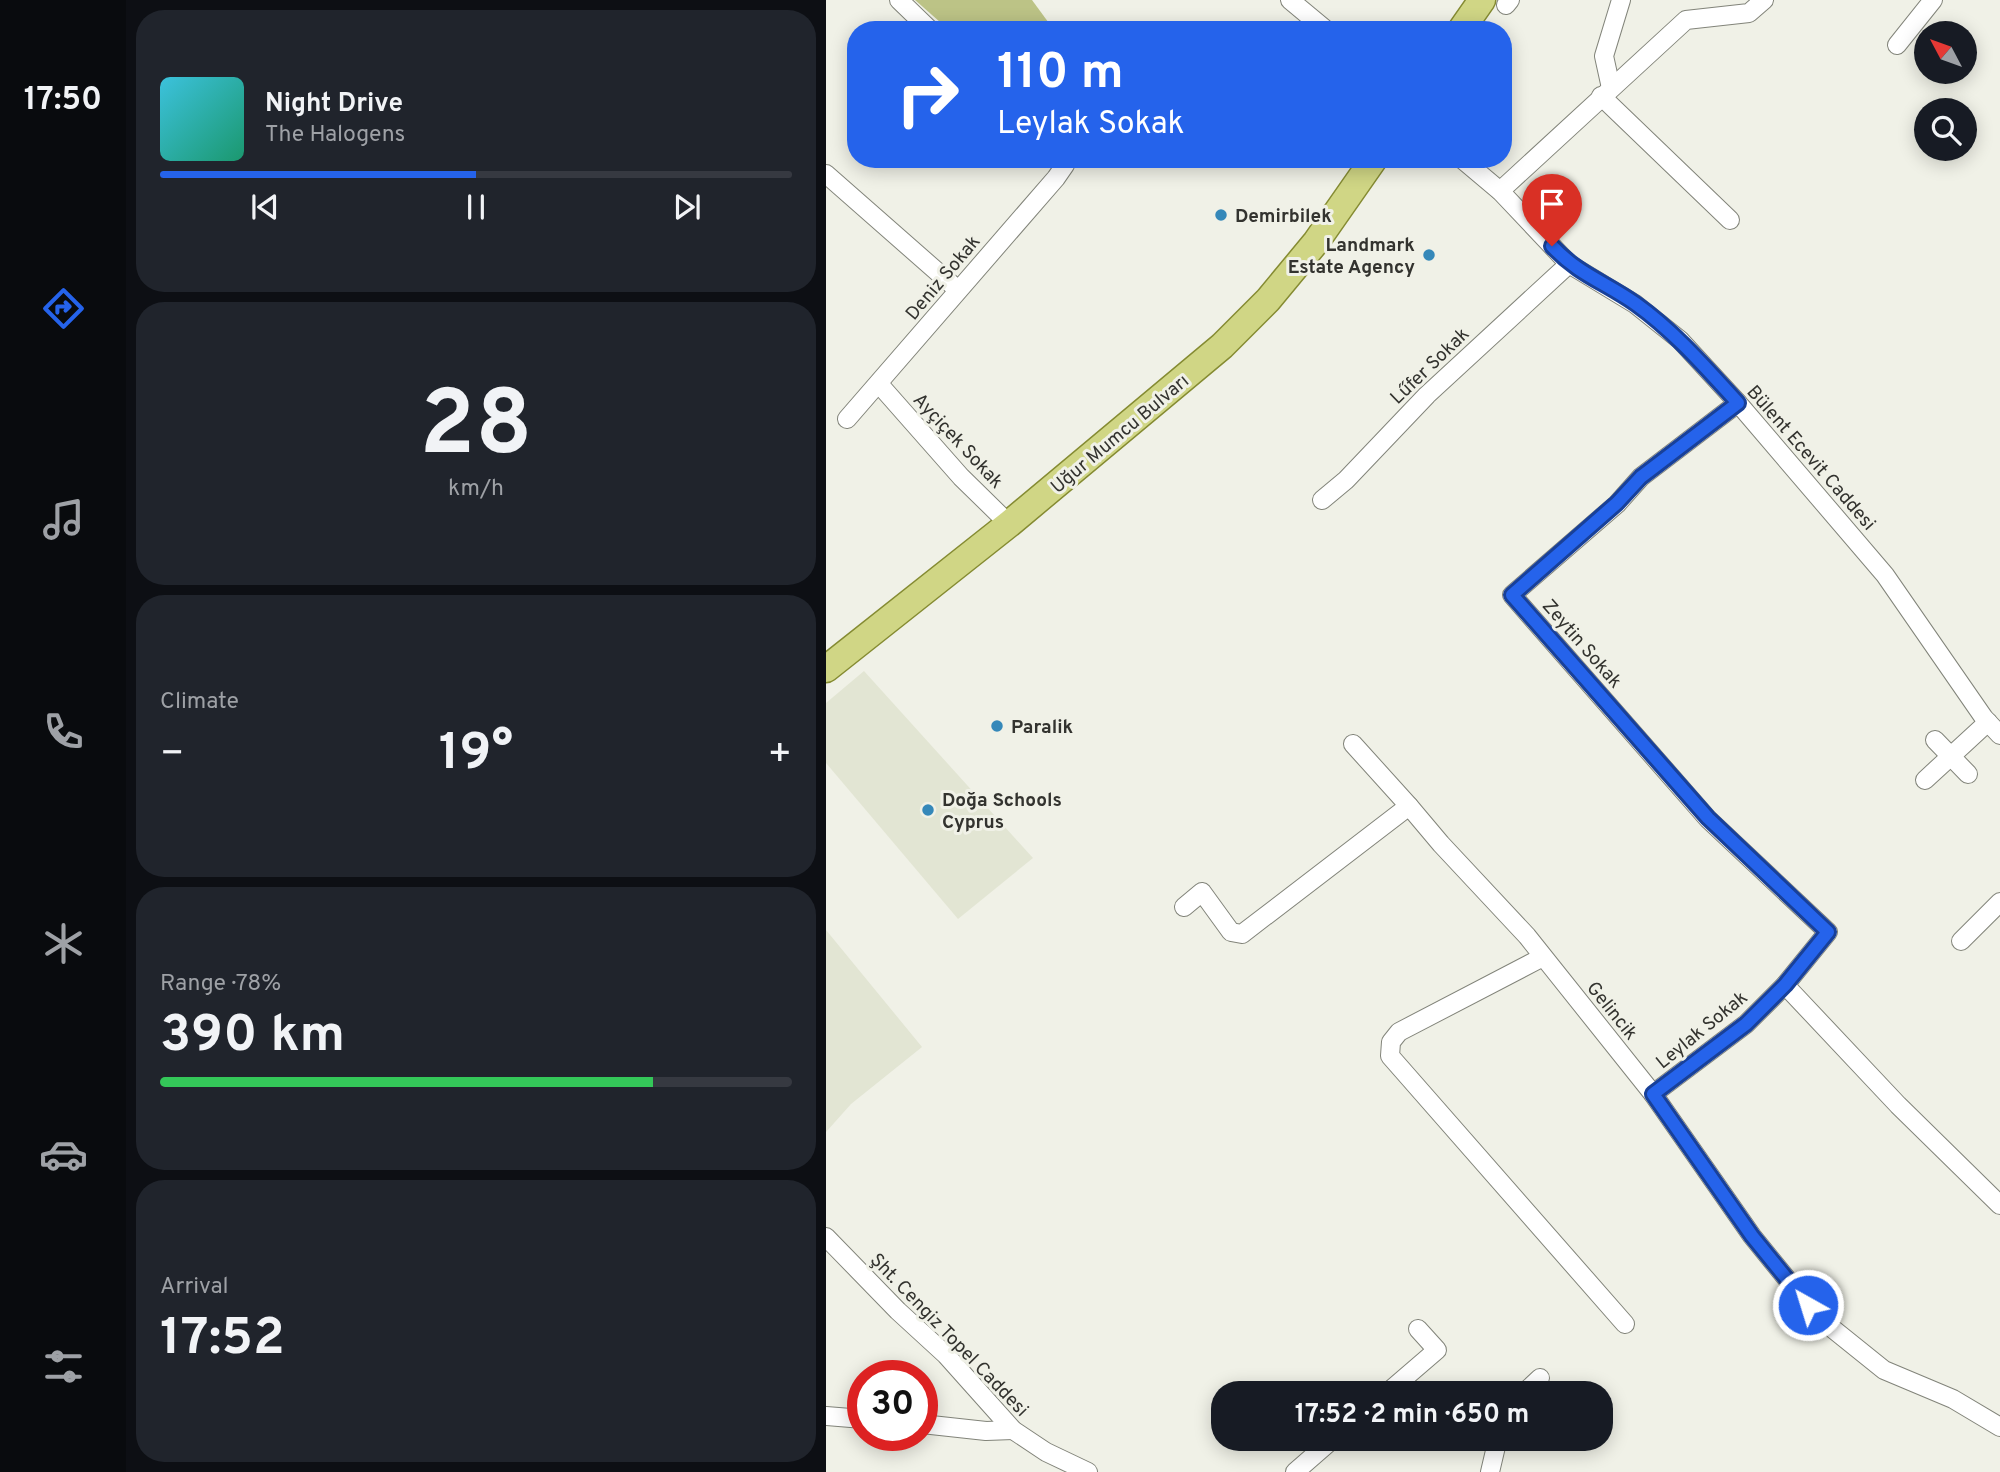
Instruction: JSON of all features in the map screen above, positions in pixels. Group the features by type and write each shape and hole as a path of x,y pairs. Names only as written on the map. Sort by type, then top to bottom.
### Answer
{"main road":[{"path":"1473,21 1499,2"},
{"name":"Uğur Mumcu Bulvarı","path":"826,669 1009,524 1222,346 1268,300 1316,243 1368,168"}],"street":[{"path":"899,0 921,21"},
{"path":"1290,0 1315,21"},
{"path":"1621,0 1604,56 1606,92 1730,220"},
{"path":"1500,191 1686,20 1763,0"},
{"path":"1897,45 1933,0"},
{"name":"Deniz Sokak","path":"847,419 1063,168"},
{"name":"Bülent Ecevit Caddesi","path":"1473,168 1500,191 1569,264 1635,304 1680,340 1738,403 1885,575 1933,647 1994,729"},
{"path":"826,174 958,290"},
{"name":"Lűfer Sokak","path":"1322,500 1346,480 1427,395 1569,264"},
{"name":"Ayçiçek Sokak","path":"879,384 961,477 1009,524"},
{"name":"Zeytin Sokak","path":"1738,403 1641,477 1617,503 1512,595 1708,818 1828,932"},
{"path":"1925,780 1952,755 1994,729"},
{"path":"1936,740 1968,774"},
{"name":"Gelincik","path":"1353,744 1502,907 1543,957 1653,1094 1752,1236 1808,1305 1884,1370 1953,1399 2000,1427"},
{"path":"1184,906 1202,892 1231,932 1242,934 1409,806"},
{"path":"1961,942 2000,902"},
{"name":"Leylak Sokak","path":"1653,1094 1746,1024 1785,985 1828,932"},
{"path":"1543,957 1399,1032 1391,1042 1390,1056 1625,1324"},
{"path":"1785,985 1898,1105 2000,1205"},
{"name":"Şht. Cengiz Topel Caddesi","path":"826,1237 898,1311 946,1355 1013,1430 1046,1452 1088,1472"},
{"path":"1401,1381 1437,1350 1418,1329"},
{"path":"1537,1381 1540,1378"},
{"path":"826,1416 847,1418"},
{"path":"938,1426 986,1431 1013,1430"},
{"path":"1295,1472 1319,1451"},
{"path":"1490,1472 1495,1451"}],"shaded area":[{"name":"Doğa Schools Cyprus","path":"864,671 1033,858 958,919 826,763 826,703"},
{"path":"826,930 922,1047 851,1104 826,1132"}],"green space":[{"path":"915,0 1032,0 1047,21 939,21"}],"place":[{"name":"Demirbilek","path":"1221,215"},
{"name":"Landmark Estate Agency","path":"1429,255"},
{"name":"Paralik","path":"997,726"},
{"name":"Doğa Schools Cyprus","path":"928,810"}],"route":[{"path":"1552,246 1569,264 1635,304 1680,340 1738,403 1641,477 1617,503 1512,595 1708,818 1828,932 1785,985 1746,1024 1653,1094 1752,1236 1808,1305"}]}
